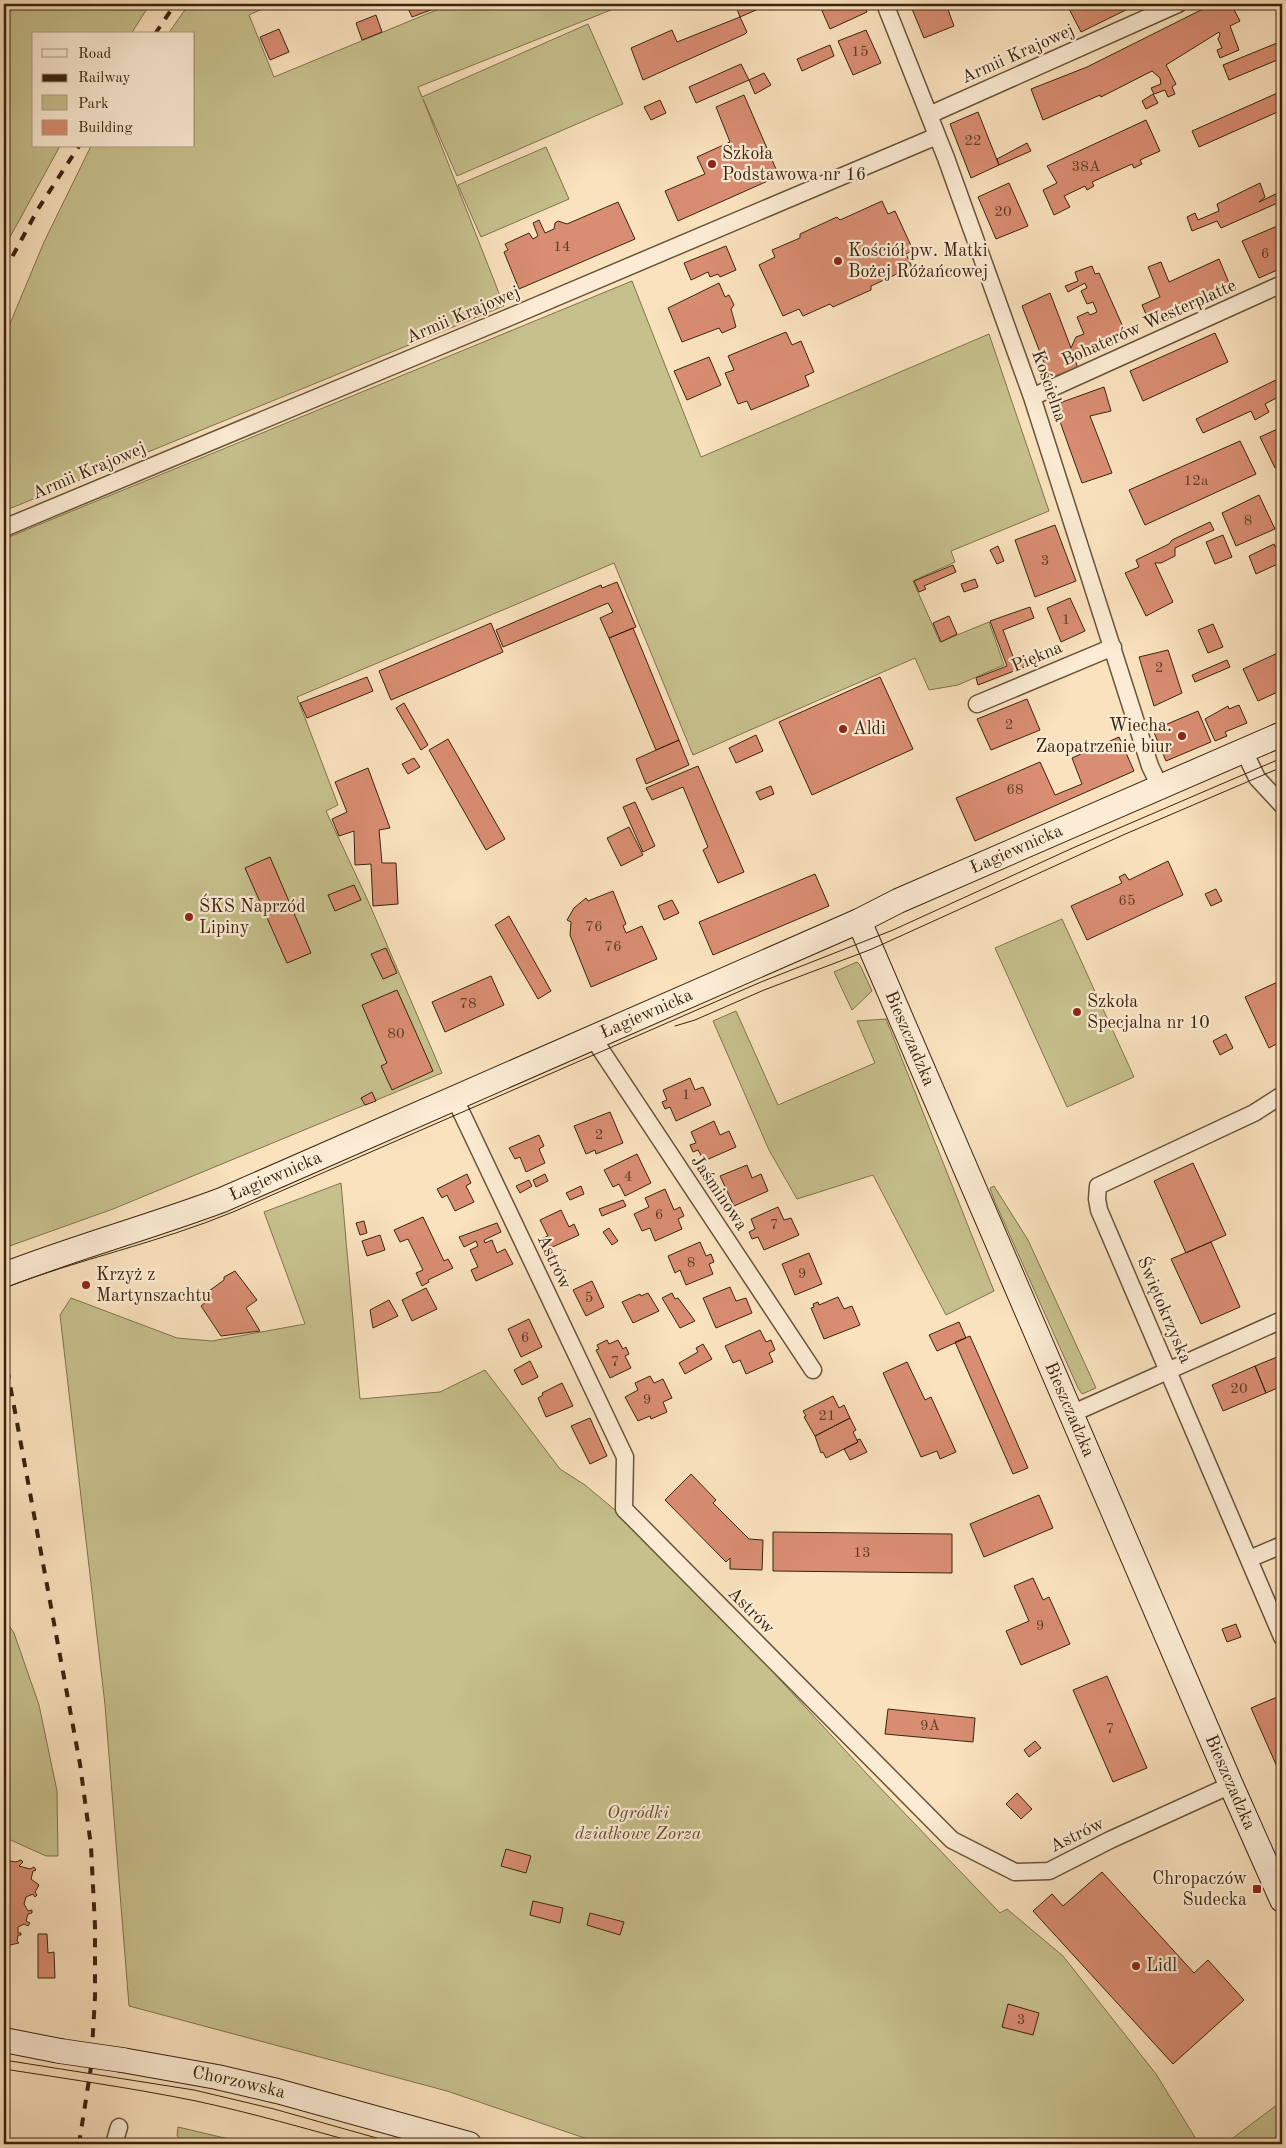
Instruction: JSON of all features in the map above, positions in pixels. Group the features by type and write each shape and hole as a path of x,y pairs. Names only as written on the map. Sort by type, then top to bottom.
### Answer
{"street":[{"name":"Kościelna","path":"885,4 937,136 1032,397 1150,766 1160,787"},
{"name":"Armii Krajowej","path":"929,115 1178,4"},
{"name":"Armii Krajowej","path":"4,528 937,136"},
{"name":"Bohaterów Westerplatte","path":"1032,397 1282,284"},
{"name":"Piękna","path":"977,704 1112,647"},
{"name":"Łagiewnicka","path":"14,1271 222,1200 859,921 898,901 1282,734"},
{"path":"1244,751 1257,778 1282,805"},
{"name":"Bieszczadzka","path":"859,921 1282,1900"},
{"name":"Jaśminowa","path":"593,1038 813,1370"},
{"name":"Świętokrzyska","path":"1282,1095 1254,1113 1098,1186 1097,1199 1099,1210 1282,1638"},
{"name":"Astrów","path":"455,1098 625,1457 624,1508 676,1563 952,1840 1015,1872 1049,1871 1110,1840 1231,1785"},
{"path":"1071,1414 1282,1320"},
{"path":"1248,1559 1282,1545"},
{"name":"Chorzowska","path":"4,2040 217,2077 268,2089 469,2144"},
{"path":"114,2144 119,2127"}],"green space":[{"path":"4,4 150,4 132,32 32,32 32,148 59,148 4,248"},
{"path":"189,4 273,4 249,15 274,77 451,4 626,4 418,87 422,97 588,24 623,104 457,176 423,99 504,306 4,511 4,338 44,242 90,148 195,148 195,32 169,32"},
{"path":"546,147 569,199 481,237 458,185"},
{"path":"632,281 701,457 989,334 1049,511 951,551 955,562 913,581 940,642 989,622 1004,665 958,685 929,690 915,658 693,755 614,563 297,697 338,805 326,811 369,903 442,1073 113,1209 4,1248 4,539"},
{"path":"1062,919 1134,1077 1067,1107 995,948"},
{"path":"857,962 872,991 852,1010 834,972"},
{"path":"736,1011 778,1105 875,1063 857,1021 886,1019 994,1291 946,1315 873,1175 797,1199 769,1150 713,1021"},
{"name":"Ogródki działkowe Zorza","path":"341,1183 360,1399 440,1392 485,1370 560,1469 585,1485 651,1540 868,1775 1000,1913 1007,1909 1063,1956 1156,2074 1199,2144 602,2144 447,2091 129,2006 105,1705 60,1315 71,1298 177,1338 212,1341 305,1324 264,1212"},
{"path":"994,1186 1028,1240 1096,1388 1082,1394 1078,1388 995,1202 990,1188"},
{"path":"4,1618 14,1633 39,1705 57,1791 58,1856 46,1856 4,1837"},
{"path":"1282,2101 1282,2144 1225,2144"},
{"path":"178,2127 250,2144 186,2144 177,2136"}],"building":[{"path":"406,4 447,4 412,17"},
{"path":"735,4 770,4 740,17"},
{"path":"819,4 864,4 867,12 830,29"},
{"path":"910,4 946,4 954,26 924,38"},
{"path":"1131,4 1132,7 1081,32 1067,5"},
{"path":"1213,4 1231,4 1240,21 1230,26 1239,50 1220,58 1217,50 1222,48 1218,39 1219,32 1166,65 1176,84 1172,87 1175,94 1168,97 1165,90 1154,94 1151,88 1161,84 1160,78 1152,71 1101,97 1100,95 1043,120 1031,89 1087,67"},
{"path":"376,15 382,32 362,40 356,23"},
{"path":"740,17 747,32 745,34 643,80 631,48 672,30 677,42"},
{"path":"279,29 289,52 270,60 260,37"},
{"path":"866,30 881,63 853,75 838,41"},
{"path":"1282,41 1282,58 1229,80 1223,65"},
{"path":"830,45 834,56 802,71 797,59"},
{"path":"741,64 749,80 696,103 689,87"},
{"path":"764,73 771,85 755,94 749,80"},
{"path":"1282,91 1282,110 1199,147 1192,131"},
{"path":"1153,94 1158,103 1146,109 1142,101"},
{"path":"744,95 779,176 678,221 665,191 705,174 697,157 730,142 716,107"},
{"path":"660,100 666,113 651,120 644,107"},
{"path":"978,112 999,165 971,178 950,124"},
{"path":"1146,120 1160,151 1140,160 1142,164 1134,168 1132,164 1092,182 1094,186 1087,190 1085,186 1064,196 1070,207 1054,215 1043,190 1057,183 1047,166"},
{"path":"1027,143 1031,151 999,165 997,159"},
{"path":"1009,183 1028,226 996,239 978,197"},
{"path":"1260,183 1265,197 1259,202 1282,191 1282,201 1221,228 1217,221 1192,231 1187,217 1195,213 1198,220 1219,211 1217,204"},
{"name":"Kościół pw. Matki Bożej Różańcowej","path":"882,201 888,214 895,211 913,250 906,254 912,267 871,286 871,290 833,307 830,304 803,316 799,309 783,316 759,265 775,257 772,250 800,238 800,234 837,217 840,220"},
{"path":"618,202 635,239 519,289 504,252 508,250 505,244 529,233 533,239 538,236 533,223 539,220 545,233 554,229 555,223 558,221 567,224"},
{"path":"1282,224 1282,268 1259,278 1242,241"},
{"path":"726,246 736,270 720,277 718,274 710,277 708,272 691,280 684,263"},
{"path":"1219,259 1232,290 1151,326 1142,305 1160,297 1148,267 1161,262 1169,282"},
{"path":"1092,266 1095,274 1099,273 1127,336 1075,360 1078,368 1050,378 1022,306 1050,293 1071,348 1076,337 1084,334 1077,317 1088,312 1090,315 1097,312 1093,302 1087,304 1081,291 1087,288 1085,283 1068,292 1065,286 1078,281 1075,272"},
{"path":"719,283 725,297 729,295 734,305 731,309 736,327 722,333 719,328 682,342 668,308"},
{"path":"786,332 792,345 801,341 814,372 805,376 809,386 751,410 747,401 738,404 725,373 734,370 728,356"},
{"path":"1215,333 1228,362 1143,401 1130,371"},
{"path":"709,357 721,385 687,400 674,371"},
{"path":"1282,377 1282,395 1265,404 1269,412 1255,420 1251,411 1203,433 1196,419"},
{"path":"1104,387 1111,411 1090,416 1112,473 1082,483 1054,405"},
{"path":"1282,427 1282,465 1275,468 1260,437"},
{"path":"1240,441 1256,474 1145,525 1129,490"},
{"path":"1259,495 1275,529 1236,546 1222,513"},
{"path":"1210,522 1214,530 1175,548 1175,556 1161,563 1155,563 1173,602 1146,616 1125,573 1139,567 1136,560"},
{"path":"1055,525 1076,581 1035,597 1015,540"},
{"path":"1223,535 1232,557 1215,564 1206,542"},
{"path":"1274,544 1275,547 1282,544 1282,562 1256,574 1249,556"},
{"path":"998,546 1004,561 997,564 990,550"},
{"path":"953,565 956,572 924,586 926,589 919,592 914,581"},
{"path":"975,579 978,587 964,592 961,584"},
{"path":"617,582 636,627 609,638 600,618 613,612 608,603 503,647 496,630 601,585 602,588"},
{"path":"1070,598 1085,631 1061,642 1047,608"},
{"path":"1030,607 1034,618 1003,630 1015,662 1024,659 1027,666 978,685 976,678 1007,666 990,621"},
{"path":"949,616 957,634 941,642 933,623"},
{"path":"491,623 503,652 391,700 379,671"},
{"path":"1213,624 1223,647 1208,653 1198,630"},
{"path":"633,628 679,740 656,750 609,638"},
{"path":"1168,650 1182,693 1154,706 1139,657"},
{"path":"1282,651 1282,690 1258,701 1243,669"},
{"path":"1227,660 1230,667 1195,682 1192,675"},
{"path":"367,677 373,691 307,718 300,703"},
{"name":"Aldi","path":"880,677 913,749 812,795 779,722"},
{"path":"1027,699 1040,730 991,750 977,719"},
{"path":"404,703 428,745 421,750 396,708"},
{"path":"1239,705 1247,723 1225,732 1227,736 1215,741 1205,719 1228,706 1229,709"},
{"name":"Wiecha. Zaopatrzenie biur","path":"1198,711 1211,742 1166,761 1153,730"},
{"path":"756,735 763,751 736,763 729,748"},
{"path":"1119,737 1134,771 975,841 956,798 1040,762 1055,795 1082,784 1072,758"},
{"path":"448,739 505,839 486,850 429,750"},
{"path":"679,740 689,765 646,784 636,759"},
{"path":"414,758 420,767 408,774 402,764"},
{"path":"698,766 744,872 718,883 703,850 708,847 683,787 652,800 646,788"},
{"path":"368,768 390,828 379,830 382,863 396,863 398,904 373,906 371,864 355,865 354,831 339,836 332,819 347,812 335,782"},
{"path":"771,786 774,794 760,800 756,792"},
{"path":"635,802 655,846 643,852 623,807"},
{"path":"629,827 643,855 621,866 607,838"},
{"path":"270,857 311,953 287,963 245,868"},
{"path":"1168,861 1183,895 1087,940 1071,906 1122,883 1119,877 1125,874 1129,880"},
{"path":"815,874 829,906 713,955 699,922"},
{"path":"354,885 361,900 335,911 328,895"},
{"path":"1216,889 1222,901 1211,906 1205,894"},
{"path":"613,891 626,924 623,926 626,933 642,926 657,959 591,987 570,935 571,922 567,920 574,908 586,898 588,901"},
{"path":"672,900 679,913 664,920 658,906"},
{"path":"509,916 551,991 538,999 495,925"},
{"path":"386,948 397,973 383,979 371,954"},
{"path":"491,976 504,1005 445,1032 432,1002"},
{"path":"1282,980 1282,1041 1269,1048 1245,997"},
{"path":"397,990 433,1071 392,1090 381,1066 387,1063 362,1005"},
{"path":"1226,1034 1233,1048 1220,1055 1213,1041"},
{"path":"690,1078 695,1090 703,1087 711,1105 676,1121 670,1107 665,1109 662,1102 667,1100 663,1090"},
{"path":"372,1092 376,1101 365,1105 361,1098"},
{"path":"610,1112 623,1143 596,1154 595,1150 586,1154 574,1126"},
{"path":"714,1121 720,1135 729,1131 736,1147 704,1161 698,1150 693,1152 690,1145 696,1143 691,1132"},
{"path":"539,1135 544,1146 539,1149 545,1163 526,1172 520,1157 515,1159 509,1148"},
{"path":"637,1154 651,1183 625,1196 619,1184 613,1187 604,1170"},
{"path":"1193,1163 1226,1235 1186,1253 1154,1181"},
{"path":"747,1165 752,1178 761,1174 768,1191 734,1206 720,1176"},
{"path":"467,1174 471,1183 466,1186 474,1202 455,1211 447,1195 442,1198 437,1189"},
{"path":"545,1174 548,1181 536,1187 533,1180"},
{"path":"529,1180 532,1186 520,1193 516,1186"},
{"path":"581,1186 584,1194 570,1200 566,1193"},
{"path":"665,1189 674,1210 680,1207 684,1216 678,1219 682,1229 655,1241 650,1228 642,1231 634,1214 649,1207 645,1198"},
{"path":"623,1200 626,1206 602,1216 599,1209"},
{"path":"778,1207 784,1220 791,1218 799,1235 764,1250 758,1237 752,1239 749,1232 755,1229 751,1219"},
{"path":"561,1210 569,1227 574,1224 579,1235 546,1250 541,1239 548,1236 540,1220"},
{"path":"423,1217 444,1261 448,1259 453,1268 428,1280 429,1282 422,1286 416,1273 423,1270 408,1239 400,1242 394,1230"},
{"path":"364,1221 367,1233 360,1235 356,1223"},
{"path":"497,1223 501,1232 484,1240 485,1243 492,1240 497,1253 505,1249 513,1264 476,1281 471,1270 478,1267 470,1250 478,1246 476,1241 464,1247 459,1237"},
{"path":"609,1228 618,1241 612,1245 603,1232"},
{"path":"380,1235 385,1250 367,1256 362,1241"},
{"path":"700,1242 706,1256 711,1254 714,1262 709,1264 713,1274 686,1285 680,1270 675,1273 668,1256"},
{"path":"1211,1242 1240,1307 1201,1324 1171,1259"},
{"path":"809,1253 822,1284 795,1295 782,1264"},
{"path":"235,1271 257,1300 246,1308 260,1331 221,1336 201,1306 212,1297 209,1291 224,1280 224,1277"},
{"path":"592,1281 604,1307 586,1316 573,1290"},
{"path":"730,1287 736,1301 746,1298 752,1313 716,1328 703,1298"},
{"path":"426,1288 437,1309 412,1321 402,1300"},
{"path":"648,1293 659,1311 633,1323 622,1302 640,1294 641,1296"},
{"path":"672,1293 695,1321 680,1328 662,1298"},
{"path":"838,1297 844,1309 852,1306 860,1325 824,1339 811,1308 814,1307 813,1304 818,1302 819,1305"},
{"path":"389,1300 398,1316 373,1328 370,1310"},
{"path":"529,1319 542,1347 521,1357 508,1329"},
{"path":"959,1322 966,1338 937,1351 929,1335"},
{"path":"760,1330 766,1342 771,1340 775,1350 769,1353 773,1362 746,1374 740,1360 733,1363 725,1346"},
{"path":"970,1336 1028,1468 1013,1474 955,1342"},
{"path":"607,1340 609,1344 618,1340 623,1349 626,1347 629,1354 625,1356 631,1368 610,1378 596,1350 599,1349 597,1345"},
{"path":"703,1344 712,1359 685,1374 679,1363 698,1352 696,1348"},
{"path":"1282,1355 1282,1386 1266,1393 1255,1366"},
{"path":"530,1361 538,1377 522,1385 514,1370"},
{"path":"907,1362 925,1400 931,1397 956,1452 940,1459 937,1451 921,1457 883,1373"},
{"path":"1255,1366 1266,1393 1223,1411 1212,1385"},
{"path":"650,1376 654,1383 663,1379 672,1398 663,1402 667,1412 651,1419 650,1416 638,1421 625,1397 638,1390 635,1383"},
{"path":"562,1383 573,1406 546,1417 538,1398 543,1395 542,1393"},
{"path":"833,1396 839,1408 844,1405 850,1418 815,1436 804,1417 806,1416 803,1411"},
{"path":"590,1418 607,1456 590,1464 571,1426"},
{"path":"850,1418 856,1430 853,1432 858,1442 826,1458 823,1452 821,1453 815,1436"},
{"path":"860,1439 867,1452 850,1460 844,1449"},
{"path":"691,1474 716,1500 713,1503 749,1539 763,1540 762,1570 730,1569 730,1558 726,1562 665,1500"},
{"path":"1039,1495 1053,1528 984,1557 970,1524"},
{"path":"773,1532 952,1534 952,1573 773,1571"},
{"path":"1033,1578 1043,1600 1049,1597 1070,1644 1021,1665 1006,1631 1029,1621 1014,1586"},
{"path":"1236,1624 1241,1637 1227,1642 1222,1629"},
{"path":"1107,1676 1147,1768 1113,1782 1073,1690"},
{"path":"1282,1695 1282,1778 1251,1708"},
{"path":"888,1709 975,1718 973,1742 885,1734"},
{"path":"1035,1741 1041,1748 1029,1757 1024,1750"},
{"path":"1017,1793 1032,1809 1021,1819 1006,1804"},
{"path":"506,1849 531,1856 526,1873 501,1866"},
{"path":"4,1860 16,1862 21,1860 23,1862 19,1866 30,1869 34,1867 36,1870 33,1871 31,1879 39,1885 35,1892 37,1895 35,1897 33,1894 26,1897 24,1904 28,1911 32,1910 32,1913 28,1914 26,1921 30,1923 28,1926 24,1924 18,1927 18,1933 21,1933 21,1935 18,1935 17,1941 19,1943 10,1945 9,1948 4,1943"},
{"name":"Lidl","path":"1102,1872 1194,1973 1208,1960 1244,2000 1173,2064 1033,1911 1052,1894 1063,1906"},
{"path":"533,1901 563,1908 560,1923 530,1915"},
{"path":"590,1913 624,1922 620,1935 587,1925"},
{"path":"38,1934 47,1934 48,1953 54,1952 55,1978 38,1978"},
{"path":"1008,2004 1039,2013 1033,2035 1002,2027"}],"tram line":[{"path":"4,1288 61,1268 176,1233 233,1212 761,982 893,930 1075,847 1282,758"},
{"path":"675,1026 695,1020 764,990 872,949 1123,835 1282,767"},
{"path":"4,2060 194,2090 274,2109 398,2144"},
{"path":"4,2069 196,2101 362,2144"}],"railway":[{"path":"156,32 175,4"},
{"path":"4,272 38,209 78,148"},
{"path":"4,1352 80,1764 91,1846 95,1926 95,1997 91,2067 79,2144"}],"place":[{"name":"Szkoła Podstawowa nr 16","path":"712,164"},
{"name":"Kościół pw. Matki Bożej Różańcowej","path":"838,261"},
{"name":"Aldi","path":"843,729"},
{"name":"Wiecha. Zaopatrzenie biur","path":"1182,736"},
{"name":"ŚKS Naprzód Lipiny","path":"189,917"},
{"name":"Szkoła Specjalna nr 10","path":"1077,1012"},
{"name":"Krzyż z Martynszachtu","path":"86,1285"},
{"name":"Chropaczów Sudecka","path":"1257,1889"},
{"name":"Lidl","path":"1136,1966"}]}
